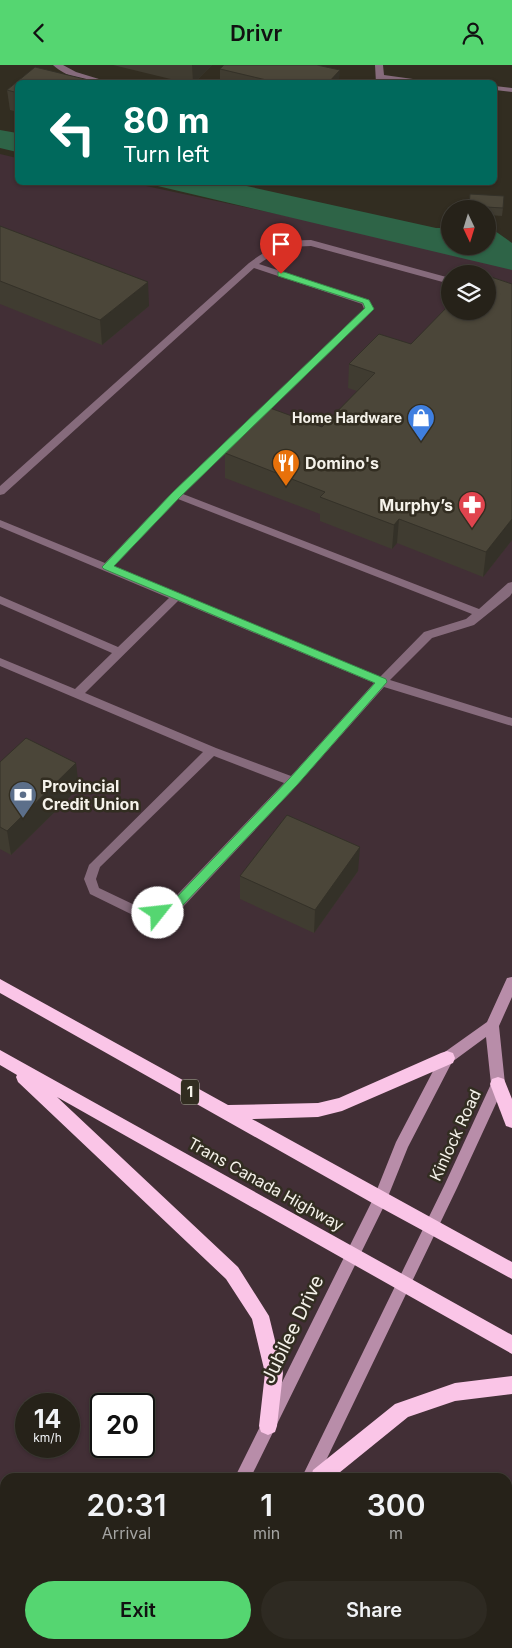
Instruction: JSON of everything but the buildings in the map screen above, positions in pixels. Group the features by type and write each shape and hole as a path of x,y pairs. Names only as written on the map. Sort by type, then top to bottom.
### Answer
{"highway":[{"name":"1","path":"0,985 380,1199 512,1271"},
{"path":"226,1112 318,1110 342,1104 446,1058"},
{"path":"3,1059 232,1273 260,1316 274,1373 268,1426"},
{"name":"Trans Canada Highway","path":"3,1059 512,1345"},
{"path":"498,1084 512,1121"},
{"path":"325,1473 402,1410 455,1392 512,1385"}],"street":[{"path":"57,65 73,74 96,80"},
{"path":"379,65 380,80"},
{"path":"497,88 512,90"},
{"path":"0,491 252,265 280,245 311,243 441,279"},
{"path":"107,567 176,495 369,309 366,302 252,265"},
{"path":"176,495 479,613"},
{"path":"0,523 382,682 512,722"},
{"path":"212,751 95,865 90,879 94,891 139,913 158,913 178,903 293,782 382,682 428,635 470,622 512,586"},
{"path":"78,693 177,596"},
{"path":"0,600 120,652"},
{"path":"0,662 78,693 212,751 293,782"},
{"path":"380,1199 398,1159 401,1146 446,1058 492,1026 512,982"},
{"name":"Kinlock Road","path":"431,1226 498,1084 492,1026"},
{"name":"Jubilee Drive","path":"245,1473 380,1199"},
{"path":"312,1473 431,1226"}],"shaded area":[{"path":"0,154 15,158 15,185 141,185 441,249 441,255 470,255 512,264 512,1473 0,1473"}],"green space":[{"path":"0,130 15,133 15,152 0,148"},
{"path":"153,185 242,185 441,228 441,253"},
{"path":"496,232 512,243 512,270 449,255 496,255"}],"place":[{"name":"Home Hardware","path":"421,442"},
{"name":"Domino's","path":"286,487"},
{"name":"Murphy’s","path":"472,529"},
{"name":"Provincial Credit Union","path":"23,819"}],"route":[{"path":"158,913 178,903 293,782 382,682 107,567 176,495 369,309 366,302 281,274"}]}
